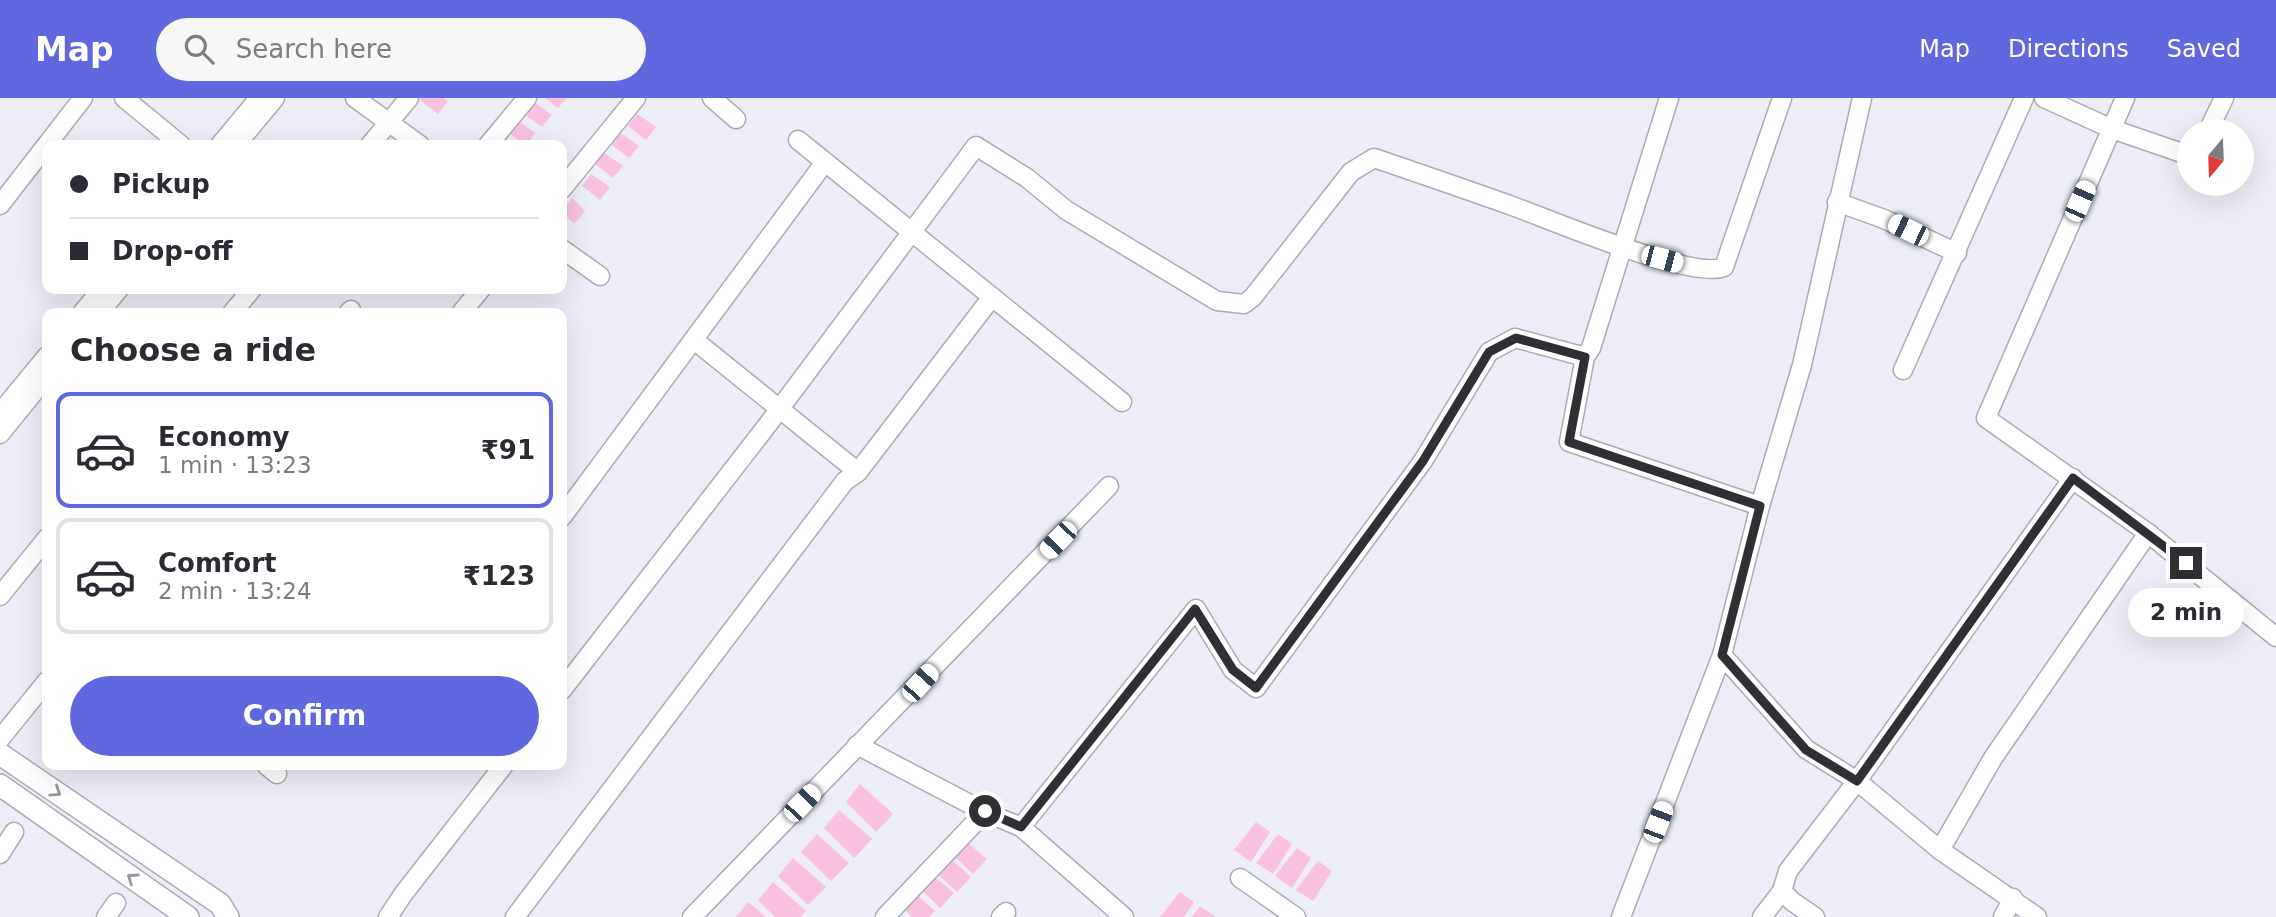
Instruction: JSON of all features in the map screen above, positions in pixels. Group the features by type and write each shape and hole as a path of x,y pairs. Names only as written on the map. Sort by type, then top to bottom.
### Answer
{"street":[{"path":"50,140 83,98"},
{"path":"124,98 175,140"},
{"path":"224,140 259,98"},
{"path":"240,140 275,98"},
{"path":"355,98 413,140"},
{"path":"374,140 409,98"},
{"path":"492,140 527,98"},
{"path":"567,183 636,98"},
{"path":"712,98 736,119"},
{"path":"1669,98 1591,348 1585,357 1569,442 1760,506"},
{"path":"567,684 780,409 976,146 1027,178 1066,210 1217,301 1244,304 1253,297 1351,172 1374,158 1621,246 1701,269 1718,270 1724,267 1782,98"},
{"path":"1621,917 1722,655 1760,506 1802,365 1862,98"},
{"path":"1903,370 2025,98"},
{"path":"2044,98 2112,129 2177,151"},
{"path":"2125,98 1986,418 2148,533 2276,636"},
{"path":"2214,119 2224,98"},
{"path":"797,140 1122,402"},
{"path":"0,205 42,151"},
{"path":"567,510 825,162"},
{"path":"1837,202 1884,219 1956,253"},
{"path":"567,253 600,276"},
{"path":"86,308 98,294"},
{"path":"103,308 115,294"},
{"path":"236,308 248,294"},
{"path":"465,308 477,294"},
{"path":"515,917 845,481 858,472 992,297"},
{"path":"1021,827 1195,609 1233,670 1256,688 1423,461 1489,352 1516,338 1585,357"},
{"path":"694,340 858,472"},
{"path":"0,413 42,362"},
{"path":"0,434 42,382"},
{"path":"1762,917 1782,891 1788,872 1857,781 2073,478"},
{"path":"692,917 1110,486"},
{"path":"1940,850 1993,758 2148,533"},
{"path":"0,596 42,544"},
{"path":"1722,655 1806,750 1857,781 1940,850 2037,917"},
{"path":"0,738 42,687"},
{"path":"857,745 1021,827 1124,917"},
{"path":"0,754 220,904 228,917"},
{"path":"388,917 500,770"},
{"path":"0,785 188,917"},
{"path":"885,917 985,811"},
{"path":"0,854 14,832"},
{"path":"1240,878 1296,917"},
{"path":"1782,891 1815,917"},
{"path":"2003,917 2013,898"}],"building":[{"path":"443,98 448,101 438,114 420,100"},
{"path":"545,98 567,98 558,108"},
{"path":"534,102 552,115 542,127 524,114"},
{"path":"637,114 656,127 646,140 628,126"},
{"path":"517,120 535,133 530,140 519,140 507,132"},
{"path":"621,133 639,146 629,158 611,144"},
{"path":"604,153 623,166 613,178 595,164"},
{"path":"591,174 610,187 600,200 582,186"},
{"path":"572,198 585,211 574,224 567,217 567,205"},
{"path":"860,784 893,814 876,832 846,802"},
{"path":"839,810 872,839 854,858 824,828"},
{"path":"1256,822 1270,832 1251,862 1234,850"},
{"path":"817,834 849,863 831,881 801,852"},
{"path":"1278,834 1292,844 1273,874 1256,863"},
{"path":"968,843 987,859 973,874 955,857"},
{"path":"1297,848 1311,858 1292,888 1275,876"},
{"path":"793,858 826,887 808,905 778,876"},
{"path":"952,860 971,877 957,892 938,874"},
{"path":"1318,861 1332,871 1313,901 1296,890"},
{"path":"935,877 954,893 940,908 922,890"},
{"path":"773,882 806,911 800,917 775,917 758,900"},
{"path":"1180,892 1194,902 1184,917 1160,917"},
{"path":"916,894 935,911 929,917 912,917 903,908"},
{"path":"748,902 766,917 736,917"},
{"path":"1200,906 1216,917 1192,917"}],"route":[{"path":"985,811 1021,827 1195,609 1233,670 1256,688 1423,461 1489,352 1516,338 1585,357 1569,442 1760,506 1722,655 1806,750 1857,781 2073,478 2186,563"}]}
